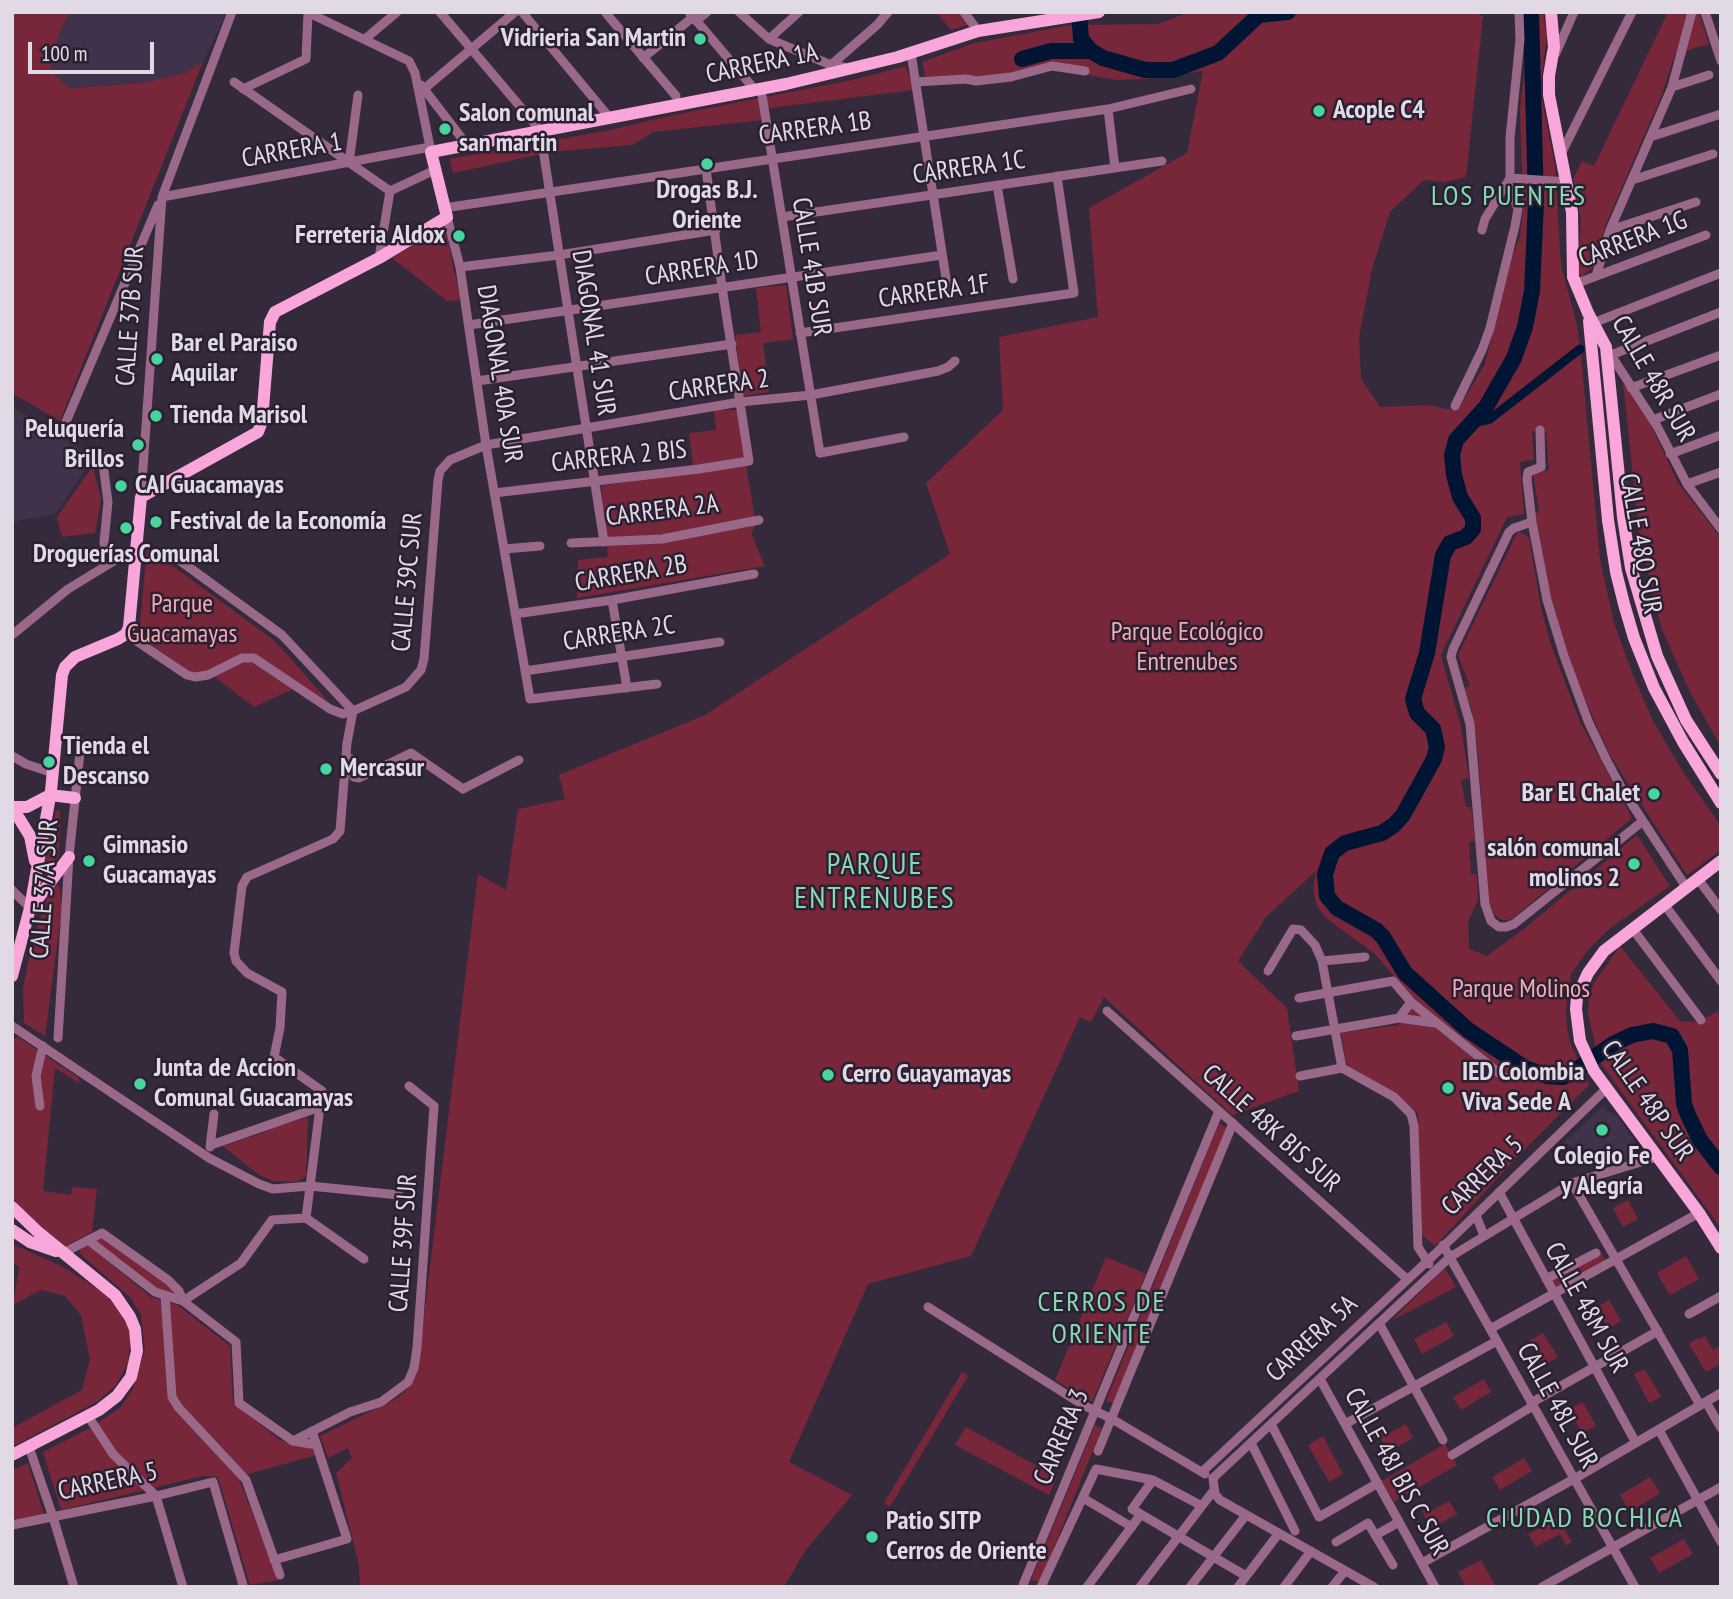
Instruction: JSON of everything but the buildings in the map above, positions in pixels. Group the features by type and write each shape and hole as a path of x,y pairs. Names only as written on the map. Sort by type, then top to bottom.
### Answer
{"main road":[{"path":"1551,12 1554,35 1549,95 1573,218 1574,284"},
{"name":"CARRERA 1A","path":"431,149 467,145 758,90 851,69 978,32 1041,17 1064,18 1092,14"},
{"name":"DIAGONAL 40A SUR","path":"431,149 445,213"},
{"name":"CARRERA 1B","path":"141,497 258,432 262,421 270,322 275,312 379,258 445,213"},
{"name":"CALLE 48R SUR","path":"1574,284 1609,351"},
{"name":"CALLE 48Q SUR","path":"1590,318 1608,520 1624,604 1634,638 1659,699 1721,803"},
{"name":"CALLE 48Q SUR","path":"1609,351 1623,517 1637,592 1648,631 1668,682 1686,720 1721,774"},
{"name":"CALLE 37B SUR","path":"126,634 130,622 141,497"},
{"name":"CALLE 37A SUR","path":"12,976 30,908 50,795 62,675 65,667 75,657 126,634"},
{"path":"12,807 27,807 50,795 75,798"},
{"path":"12,807 30,836 37,869"},
{"path":"30,908 69,858"},
{"path":"1632,928 1721,861"},
{"name":"CALLE 48P SUR","path":"1632,928 1609,946 1594,963 1581,986 1576,1009 1583,1051 1606,1089 1699,1213 1721,1248"},
{"path":"12,1207 28,1224 115,1295 130,1317 136,1340 135,1364 125,1387 108,1404 12,1455"},
{"path":"12,1230 30,1242 63,1253"}],"street":[{"name":"CALLE 37B SUR","path":"141,497 162,197 232,12"},
{"path":"243,89 306,59 307,13 365,39 397,12"},
{"path":"440,12 540,130"},
{"path":"424,89 515,12"},
{"path":"522,12 609,117"},
{"path":"605,12 676,96"},
{"path":"643,58 692,17 707,12"},
{"path":"739,12 769,39 831,65 851,69"},
{"path":"769,39 799,12"},
{"path":"831,65 888,12"},
{"path":"964,12 978,32"},
{"path":"1455,406 1490,328 1518,209 1509,181 1510,138 1520,40 1519,12"},
{"path":"1550,67 1574,12"},
{"path":"1561,155 1632,12"},
{"path":"1596,276 1610,230 1672,87 1692,12"},
{"path":"1705,12 1721,61"},
{"path":"692,17 758,90"},
{"name":"DIAGONAL 40A SUR","path":"365,39 409,61 414,68 431,149"},
{"path":"911,53 948,291"},
{"path":"916,82 966,79 976,81 1011,77 1052,66 1085,71"},
{"path":"1672,87 1709,75"},
{"path":"417,79 467,145"},
{"path":"233,82 390,191"},
{"name":"CARRERA 1B","path":"445,213 550,193 1108,109 1191,89"},
{"name":"CALLE 41B SUR","path":"758,90 782,217 820,453 904,437"},
{"path":"349,163 358,94"},
{"path":"1108,109 1115,168"},
{"path":"1650,137 1721,114"},
{"name":"DIAGONAL 41 SUR","path":"540,130 604,542"},
{"name":"CARRERA 1","path":"162,197 431,149"},
{"path":"1632,180 1713,154"},
{"name":"CARRERA 1C","path":"782,217 1162,161"},
{"path":"706,169 740,402"},
{"path":"390,191 435,170"},
{"name":"CARRERA 1F","path":"800,333 1074,293 1057,176"},
{"path":"1509,181 1567,182"},
{"path":"1482,230 1494,202 1509,181"},
{"path":"997,185 1013,279"},
{"path":"379,258 390,191"},
{"path":"63,429 162,197"},
{"path":"1610,230 1696,202"},
{"name":"DIAGONAL 40A SUR","path":"445,213 460,267 486,445 530,699 626,688"},
{"path":"460,267 559,255 716,230"},
{"name":"CARRERA 1G","path":"1574,284 1706,235"},
{"name":"CARRERA 1D","path":"469,325 942,255"},
{"path":"1590,318 1721,273"},
{"path":"1609,351 1721,312"},
{"path":"477,381 732,344"},
{"name":"CALLE 48R SUR","path":"1609,351 1653,420 1687,484 1717,519 1721,529"},
{"path":"1631,388 1721,355"},
{"name":"CARRERA 2","path":"486,445 740,402 811,395 938,371 955,361"},
{"path":"1653,420 1721,394"},
{"name":"CARRERA 2 BIS","path":"494,493 699,470 749,461 740,402"},
{"path":"1540,429 1541,469 1527,473 1532,522 1550,611 1581,702 1606,759 1686,887"},
{"path":"1670,454 1721,435"},
{"name":"CALLE 39C SUR","path":"353,711 406,687 421,670 439,476 444,465 450,460 486,445"},
{"path":"102,456 108,502 104,542 107,565"},
{"path":"1687,484 1721,472"},
{"name":"CARRERA 2A","path":"570,543 662,539 759,520"},
{"path":"1532,522 1508,532 1453,649 1452,662 1472,736 1487,913 1495,925 1506,928 1514,924 1643,821"},
{"path":"504,549 540,546"},
{"path":"12,635 49,603 136,547"},
{"path":"168,552 282,635 353,711"},
{"name":"CARRERA 2B","path":"515,614 612,600 754,574"},
{"path":"612,600 626,688 657,684"},
{"path":"126,634 187,675 208,675 250,657 262,661 330,709 343,714 353,711"},
{"name":"CARRERA 2C","path":"525,671 720,642"},
{"path":"306,1218 322,1091 274,1057 280,1028 282,992 247,973 236,961 234,953 242,886 247,877 339,834 353,711"},
{"name":"CALLE 37A SUR","path":"58,1038 69,858 81,743"},
{"path":"346,758 351,759 354,777 359,778 411,753 463,789 519,760"},
{"path":"12,756 53,773"},
{"path":"1698,879 1721,910"},
{"path":"12,890 30,908"},
{"path":"1664,904 1721,981"},
{"path":"1632,928 1701,1020"},
{"path":"1269,971 1293,929 1301,930 1315,945 1322,961 1342,1068"},
{"path":"1322,961 1365,957"},
{"path":"1299,998 1393,981 1411,1002 1504,1077"},
{"path":"1399,1018 1411,1002"},
{"name":"CALLE 48K BIS SUR","path":"1107,1011 1407,1279"},
{"path":"1296,1036 1399,1018 1436,1023"},
{"path":"12,1026 209,1158 244,1177 273,1189 310,1186 400,1195"},
{"path":"40,1106 36,1076 43,1046"},
{"path":"1300,1076 1342,1068 1394,1097 1411,1114 1414,1126 1418,1247 1435,1271"},
{"name":"CALLE 39F SUR","path":"312,1431 350,1412 381,1402 408,1382 414,1368 434,1106 409,1086"},
{"name":"CARRERA 5","path":"1452,1238 1606,1089"},
{"path":"211,1145 320,1107"},
{"name":"CARRERA 3","path":"1023,1585 1219,1111"},
{"path":"209,1158 214,1114"},
{"name":"CARRERA 3","path":"1098,1451 1233,1123"},
{"name":"CARRERA 5A","path":"1213,1478 1450,1257 1572,1183 1657,1157"},
{"path":"1572,1183 1658,1331 1721,1428"},
{"name":"CALLE 48M SUR","path":"1499,1192 1636,1443"},
{"path":"1490,1329 1699,1213"},
{"path":"1476,1215 1484,1236"},
{"path":"184,1301 241,1263 272,1220 306,1218 364,1259"},
{"path":"63,1253 102,1233 169,1280 184,1301"},
{"name":"CARRERA 5A","path":"1202,1472 1452,1238"},
{"path":"88,1240 155,1292 184,1301 236,1342 239,1403 293,1441 317,1445"},
{"name":"CALLE 48L SUR","path":"1443,1245 1634,1587"},
{"path":"1546,1279 1596,1253"},
{"path":"165,1295 172,1396 177,1407 246,1480 280,1575"},
{"path":"1689,1314 1721,1296"},
{"path":"928,1307 1095,1412 1112,1419 1213,1478 1213,1490 1140,1587"},
{"path":"1379,1323 1443,1440"},
{"path":"1452,1455 1532,1404 1658,1331"},
{"path":"1345,1424 1497,1341"},
{"name":"CALLE 48J BIS C SUR","path":"1320,1378 1435,1587"},
{"path":"1422,1563 1574,1479 1721,1393"},
{"path":"88,1416 113,1454 156,1496 183,1587"},
{"path":"1271,1424 1319,1517 1378,1483"},
{"path":"1659,1430 1721,1542"},
{"path":"274,1560 347,1539 312,1431 293,1441"},
{"path":"1251,1443 1295,1531"},
{"path":"29,1447 74,1587"},
{"name":"CARRERA 3","path":"1041,1587 1096,1469 1153,1480"},
{"path":"1202,1506 1153,1480 1132,1509 1246,1576"},
{"name":"CARRERA 5","path":"12,1525 213,1482 243,1585"},
{"path":"1542,1587 1721,1487"},
{"path":"1213,1490 1220,1500 1374,1587"},
{"path":"1083,1498 1132,1527"},
{"path":"1087,1587 1141,1514"},
{"path":"1190,1587 1246,1515"},
{"path":"1376,1535 1399,1521"},
{"path":"1336,1542 1368,1522 1393,1565"},
{"path":"1044,1535 1067,1532"},
{"path":"1238,1587 1279,1533"},
{"path":"1284,1587 1311,1551"},
{"path":"1332,1587 1345,1571"}],"shaded area":[{"path":"70,12 227,12 203,62 185,73 142,83 69,88 50,70 60,31"},
{"path":"12,408 54,431 89,456 87,467 56,513 12,522"},
{"name":"Colegio Fe y Alegría","path":"1602,1107 1618,1117 1643,1154 1610,1166 1564,1142"}],"green space":[{"path":"12,12 70,12 60,31 50,70 69,88 142,83 185,73 203,62 60,421 12,393"},
{"path":"936,12 960,12 969,24 951,30"},
{"name":"Parque Ecológico Entrenubes","path":"1190,12 1473,12 1483,16 1466,177 1445,182 1424,180 1390,212 1372,269 1359,337 1361,379 1380,407 1427,405 1457,411 1485,364 1511,260 1520,236 1523,209 1520,107 1527,52 1526,12 1543,12 1547,34 1540,89 1555,166 1561,265 1580,345 1600,559 1614,623 1633,675 1653,721 1683,772 1721,826 1721,850 1687,875 1611,757 1594,720 1578,683 1552,607 1535,513 1539,512 1533,474 1549,470 1546,432 1532,431 1534,460 1520,462 1524,514 1507,517 1441,655 1461,727 1469,778 1461,780 1466,807 1471,807 1475,841 1469,842 1471,874 1477,874 1478,900 1468,922 1469,949 1487,956 1637,835 1670,886 1609,929 1588,950 1571,974 1566,1010 1567,1028 1570,1042 1589,1085 1516,1158 1435,1246 1421,1234 1418,1113 1400,1099 1352,1071 1346,1063 1341,1033 1398,1025 1417,1003 1375,954 1326,918 1317,906 1313,890 1316,871 1266,917 1238,961 1287,1008 1299,1091 1232,1115 1104,997 1091,1022 1080,1017 971,1256 868,1284 789,1462 852,1495 805,1551 784,1587 360,1587 359,1565 336,1473 352,1458 348,1448 328,1458 320,1436 396,1399 407,1389 417,1373 478,874 506,890 518,809 565,799 559,775 705,715 950,554 926,483 1003,410 999,337 1098,317 1089,208 1187,153 1203,71 1116,80 1083,74 1051,63 999,75 926,79 922,62 975,43 1071,25 1158,24"},
{"path":"1668,12 1699,12 1709,44 1675,54 1661,97 1606,224 1594,267 1582,276 1579,275 1578,269 1581,221 1573,179 1582,161 1594,166"},
{"path":"906,66 914,90 762,109 763,120 653,132 632,145 551,152 453,173 450,159 610,130 852,80"},
{"path":"445,226 461,300 447,301 392,258"},
{"path":"786,285 793,339 763,343 769,392 743,396 735,335 761,332 756,288"},
{"path":"1623,382 1647,417 1678,483 1721,538 1721,747 1689,690 1661,627 1639,533"},
{"path":"714,410 737,410 756,525 751,533 765,566 577,598 578,560 608,557 601,486 694,472 689,433 716,430"},
{"path":"99,457 94,471 101,499 95,533 62,537 57,517"},
{"path":"1518,531 1529,537 1541,608 1550,642 1580,722 1632,818 1512,919 1502,920 1495,915 1489,902 1477,742 1471,708 1464,688 1470,686 1458,655"},
{"name":"Parque Guacamayas","path":"147,547 275,641 329,702 302,685 254,707 207,671 194,675 139,636"},
{"path":"56,810 60,811 59,855 44,876 45,864"},
{"path":"56,884 60,887 62,908 45,1036 24,1023 23,988 32,943 49,893"},
{"path":"1620,946 1680,1021 1697,1022 1721,1010 1721,1228 1599,1061 1588,1014 1589,998 1594,983"},
{"path":"18,1037 79,1078 79,1083 55,1068 43,1191 71,1195 72,1187 97,1189 92,1232 65,1246 33,1220 12,1198 12,1040"},
{"path":"308,1117 306,1176 296,1182 274,1181 259,1175 223,1146 268,1129"},
{"path":"1219,1123 1227,1128 1114,1403 1106,1401"},
{"path":"1628,1200 1638,1219 1623,1227 1613,1208"},
{"path":"104,1238 174,1288 176,1295 156,1288 94,1240"},
{"path":"12,1244 63,1267 104,1293 123,1314 131,1335 128,1363 116,1385 98,1401 12,1447 12,1428 82,1390 90,1360 81,1315 65,1296 41,1290 13,1305 19,1267 12,1262"},
{"path":"89,1246 151,1297 176,1304 230,1346 233,1403 280,1440 313,1448 316,1455 238,1477 279,1580 250,1585 218,1477 203,1476 61,1510 43,1452 92,1427 121,1407 133,1389 145,1349 141,1315 130,1297 79,1253 82,1247"},
{"path":"1601,1252 1606,1261 1557,1288 1552,1280"},
{"path":"1686,1256 1699,1279 1670,1295 1657,1273"},
{"path":"1106,1257 1146,1274 1092,1402 1055,1380"},
{"path":"1445,1268 1456,1287 1391,1321"},
{"path":"1609,1300 1621,1321 1608,1328 1597,1307"},
{"path":"1446,1322 1454,1336 1422,1354 1414,1339"},
{"path":"1543,1333 1558,1357 1544,1365 1529,1341"},
{"path":"1705,1336 1713,1350 1721,1345 1721,1364 1706,1372 1689,1344"},
{"path":"1645,1369 1661,1397 1649,1403 1634,1374"},
{"path":"962,1372 968,1376 890,1507 884,1503"},
{"path":"1484,1379 1491,1392 1461,1410 1453,1397"},
{"path":"1583,1402 1596,1426 1582,1433 1569,1409"},
{"path":"1406,1424 1413,1438 1388,1452 1378,1434 1385,1430 1388,1434"},
{"path":"1095,1425 1102,1428 1040,1582 1031,1580"},
{"path":"966,1427 1057,1477 1049,1495 955,1445"},
{"path":"1323,1436 1343,1474 1329,1482 1308,1445"},
{"path":"1445,1444 1457,1465 1394,1502 1382,1481"},
{"path":"1524,1458 1532,1471 1500,1490 1492,1477"},
{"path":"28,1463 44,1515 12,1522 12,1470"},
{"path":"1650,1477 1660,1493 1630,1512 1620,1495"},
{"path":"1449,1501 1457,1514 1431,1528 1422,1511 1428,1507 1431,1511"},
{"path":"1558,1518 1572,1542 1566,1545 1560,1534 1536,1547 1528,1534"},
{"path":"1684,1539 1693,1554 1659,1573 1650,1558"},
{"path":"1481,1560 1496,1587 1466,1587 1458,1572"}],"waterway":[{"path":"1079,12 1081,39 1091,51 1103,58 1145,70 1173,70 1218,53 1259,15 1288,12"},
{"path":"1531,12 1536,202 1532,291 1525,327 1514,358 1486,407 1456,440 1452,455 1460,497 1473,518 1473,529 1466,537 1450,543 1443,555 1427,653 1413,699 1417,713 1433,729 1437,747 1434,759 1403,815 1394,825 1382,833 1345,843 1332,853 1325,874 1327,896 1337,908 1376,930 1405,973 1468,1030 1525,1068 1547,1076 1563,1077 1613,1044 1632,1035 1653,1031 1672,1036 1680,1050 1684,1104 1688,1115 1700,1140 1721,1167"},
{"path":"1022,59 1051,51 1091,51"},
{"path":"1469,424 1490,419 1580,349"}],"place":[{"name":"Vidrieria San Martin","path":"700,39"},
{"name":"Acople C4","path":"1319,111"},
{"name":"Salon comunal san martin","path":"445,129"},
{"name":"Drogas B.J. Oriente","path":"707,164"},
{"name":"Ferreteria Aldox","path":"459,236"},
{"name":"Bar el Paraiso Aquilar","path":"157,359"},
{"name":"Tienda Marisol","path":"156,416"},
{"name":"Peluquería Brillos","path":"138,445"},
{"name":"CAI Guacamayas","path":"121,486"},
{"name":"Festival de la Economía","path":"156,522"},
{"name":"Droguerías Comunal","path":"126,528"},
{"name":"Tienda el Descanso","path":"49,762"},
{"name":"Mercasur","path":"326,769"},
{"name":"Bar El Chalet","path":"1654,794"},
{"name":"Gimnasio Guacamayas","path":"89,861"},
{"name":"salón comunal molinos 2","path":"1634,864"},
{"name":"Cerro Guayamayas","path":"828,1075"},
{"name":"Junta de Accion Comunal Guacamayas","path":"140,1084"},
{"name":"IED Colombia Viva Sede A","path":"1448,1088"},
{"name":"Colegio Fe y Alegría","path":"1602,1130"},
{"name":"Patio SITP Cerros de Oriente","path":"872,1537"}],"district":[{"name":"LOS PUENTES","path":"1509,197"},
{"name":"PARQUE ENTRENUBES","path":"875,882"},
{"name":"CERROS DE ORIENTE","path":"1102,1319"},
{"name":"CIUDAD BOCHICA","path":"1585,1519"}],"park label":[{"name":"Parque Molinos","path":"1521,990"}]}
